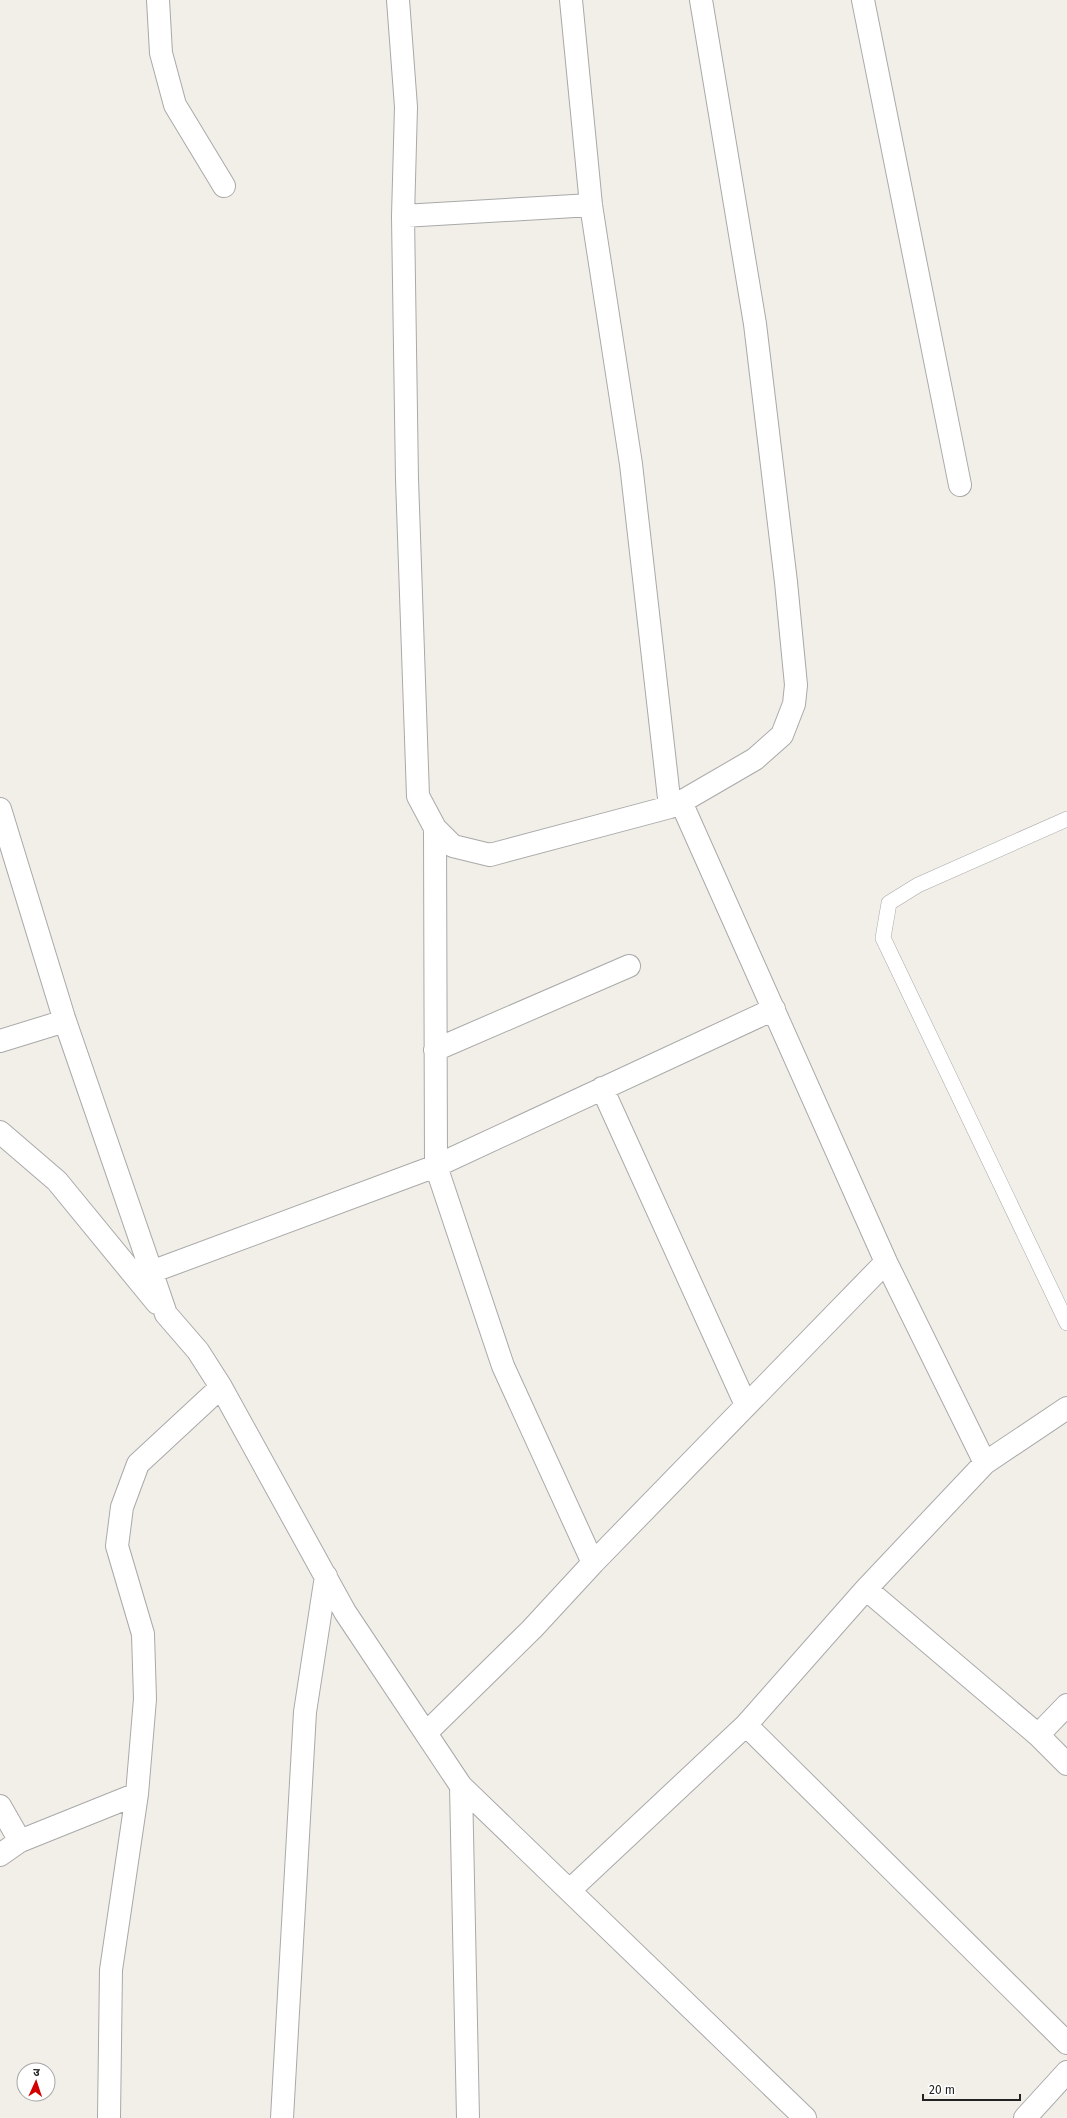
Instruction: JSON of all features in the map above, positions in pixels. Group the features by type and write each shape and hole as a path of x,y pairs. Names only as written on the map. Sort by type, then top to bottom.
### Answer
{"street":[{"path":"158,0 161,53 175,105 224,186"},
{"path":"398,0 406,107 403,216 407,480 418,796 434,828 453,846 490,855 676,805 755,759 782,735 794,704 796,685 786,582 755,324 701,0"},
{"path":"571,0 591,205 631,464 676,805 774,1009 886,1262 985,1463"},
{"path":"864,0 960,485"},
{"path":"403,216 591,205"},
{"path":"0,809 65,1020 166,1314"},
{"path":"434,828 436,1166 503,1366 593,1563"},
{"path":"436,1050 629,966"},
{"path":"151,1272 436,1166 774,1009"},
{"path":"0,1041 65,1020"},
{"path":"602,1088 746,1405"},
{"path":"0,1132 57,1181 198,1351 221,1387 345,1612 461,1786 805,2118"},
{"path":"426,1733 532,1629 593,1563 886,1262"},
{"path":"109,2118 111,1970 137,1794 145,1699 143,1634 117,1546 122,1507 138,1464 221,1387"},
{"path":"570,1890 746,1725 866,1589 985,1463 1067,1408"},
{"path":"282,2118 305,1712 326,1576"},
{"path":"866,1589 1038,1735 1067,1764"},
{"path":"1038,1735 1067,1705"},
{"path":"746,1725 1067,2043"},
{"path":"461,1786 468,2118"},
{"path":"0,1855 20,1841 137,1794"},
{"path":"0,1806 20,1841"},
{"path":"1025,2118 1067,2072"}],"lane":[{"path":"1067,819 918,885 889,903 883,938 1067,1323"}]}
